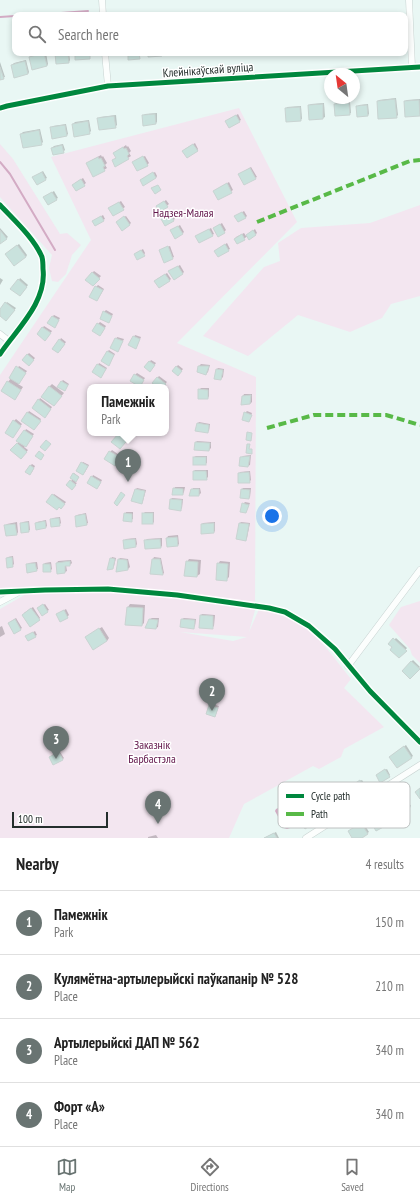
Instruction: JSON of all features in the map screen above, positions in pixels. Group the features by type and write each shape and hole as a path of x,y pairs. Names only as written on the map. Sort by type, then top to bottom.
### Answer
{"street":[{"path":"102,0 103,12"},
{"path":"409,0 412,67"},
{"path":"105,56 108,86"},
{"name":"Клейнікаўскай вуліца","path":"0,108 108,86 420,67"},
{"path":"0,205 35,245 42,258 44,276 41,292 32,311 0,354"},
{"path":"0,334 9,341"},
{"path":"348,666 420,570"},
{"path":"0,592 108,589 177,595 269,608 285,612 309,626 334,649 370,691 420,742"},
{"path":"0,602 21,591"},
{"path":"392,782 420,764"},
{"path":"306,838 321,828"}],"green space":[{"path":"239,108 297,222 177,343 256,377 255,610 249,632 259,609 287,618 303,626 323,644 351,679 344,688 384,727 344,749 341,757 319,769 313,766 284,782 278,782 278,785 244,804 229,838 0,838 0,609 40,586 0,588 0,375 91,240 51,157","holes":["180,632 247,637 233,641"]},
{"path":"0,144 13,159 60,234 67,233 81,245 72,255 66,274 58,282 52,281 49,268 52,255 0,197"},
{"path":"420,205 420,296 391,304 382,318 350,332 298,315 248,356 203,336 264,267 280,261 278,243 301,228 370,223"},
{"path":"420,601 420,663 389,625 401,607"}],"shaded area":[{"path":"278,808 278,817 275,811"}],"building":[{"path":"45,56 47,66 32,70 29,57"},
{"path":"55,56 68,56 69,63 56,64"},
{"path":"75,56 90,56 90,59 75,60"},
{"path":"128,56 140,56 140,59 128,60"},
{"path":"25,61 28,74 14,78 11,65"},
{"path":"0,67 4,79 0,80"},
{"path":"395,99 397,118 378,119 377,101"},
{"path":"419,100 420,116 405,117 404,101"},
{"path":"323,104 323,119 309,120 308,105"},
{"path":"334,104 349,104 350,115 335,116"},
{"path":"367,105 368,116 357,117 356,106"},
{"path":"300,107 301,121 286,122 285,108"},
{"path":"155,114 156,124 143,126 142,115"},
{"path":"236,115 240,122 229,128 225,121"},
{"path":"114,116 116,128 99,130 97,118"},
{"path":"88,121 90,134 74,137 72,124"},
{"path":"65,125 67,136 52,139 50,127"},
{"path":"39,130 42,145 23,148 20,134"},
{"path":"193,144 198,151 187,158 182,151"},
{"path":"62,145 64,153 53,155 51,148"},
{"path":"123,147 124,149 126,148 129,154 127,156 129,159 115,167 112,160 116,158 113,153"},
{"path":"143,156 148,166 137,171 132,162"},
{"path":"98,157 99,159 101,158 105,166 103,167 105,171 93,177 86,163"},
{"path":"250,168 256,179 244,185 238,174"},
{"path":"42,172 46,180 37,185 32,177"},
{"path":"153,172 156,178 143,186 140,180"},
{"path":"81,179 85,186 76,191 72,185"},
{"path":"227,183 232,193 218,200 213,191"},
{"path":"158,185 161,190 155,194 151,188"},
{"path":"52,192 57,200 48,205 43,197"},
{"path":"164,201 168,207 160,212 156,206"},
{"path":"119,202 124,210 113,216 108,208"},
{"path":"242,212 246,218 238,222 234,216"},
{"path":"170,214 174,221 165,226 161,219"},
{"path":"101,216 104,221 95,226 92,221"},
{"path":"124,216 130,225 122,231 116,222"},
{"path":"220,224 225,233 218,237 213,228"},
{"path":"178,226 183,234 175,239 170,230"},
{"path":"209,229 213,236 199,243 195,236"},
{"path":"0,230 7,239 0,244"},
{"path":"253,230 256,235 249,240 246,235"},
{"path":"242,234 245,240 237,244 234,239"},
{"path":"225,244 229,251 218,257 214,251"},
{"path":"17,245 26,257 14,266 5,254"},
{"path":"168,246 173,259 164,263 159,250"},
{"path":"141,250 145,256 137,260 134,254"},
{"path":"178,266 183,274 174,280 168,271"},
{"path":"92,272 100,279 93,286 85,280"},
{"path":"165,274 170,281 159,288 154,281"},
{"path":"18,279 27,287 20,296 10,289"},
{"path":"95,286 103,290 97,301 89,297"},
{"path":"5,302 15,310 6,321 0,316 0,309"},
{"path":"103,311 112,316 109,323 100,319"},
{"path":"52,316 59,320 55,328 47,323"},
{"path":"97,323 105,328 100,336 92,331"},
{"path":"42,327 51,333 45,341 37,334"},
{"path":"133,336 140,339 136,349 128,345"},
{"path":"115,338 123,341 118,352 110,348"},
{"path":"59,339 65,344 58,353 52,349"},
{"path":"107,351 114,355 109,366 101,361"},
{"path":"27,354 34,360 29,366 22,360"},
{"path":"149,361 155,365 150,372 144,367"},
{"path":"97,364 106,369 101,378 92,372"},
{"path":"16,366 26,373 19,384 9,378"},
{"path":"176,366 182,371 178,376 172,371"},
{"path":"198,366 209,366 206,375 197,372"},
{"path":"216,369 223,370 221,380 214,379"},
{"path":"134,374 144,380 142,384 135,384 130,381"},
{"path":"157,377 166,384 153,384 152,383"},
{"path":"7,381 21,390 15,400 1,391"},
{"path":"61,381 68,385 65,391 57,387"},
{"path":"49,386 62,396 54,406 41,397"},
{"path":"198,389 208,390 208,399 198,399"},
{"path":"251,395 250,404 241,405 242,396"},
{"path":"38,399 51,409 45,418 32,408"},
{"path":"27,412 41,421 34,430 21,421"},
{"path":"244,412 252,415 249,422 242,420"},
{"path":"13,420 21,426 13,438 5,433"},
{"path":"197,423 209,425 208,433 195,431"},
{"path":"24,430 33,436 26,447 16,441"},
{"path":"247,432 252,433 251,441 246,440"},
{"path":"116,436 130,437 120,449 111,442"},
{"path":"46,440 51,444 45,451 40,447"},
{"path":"195,442 210,443 209,451 194,450"},
{"path":"17,443 27,452 21,459 10,450"},
{"path":"247,444 250,444 249,449 252,449 252,454 246,453"},
{"path":"39,451 44,455 41,460 35,456"},
{"path":"109,451 121,458 115,466 104,459"},
{"path":"250,456 248,467 239,466 240,457"},
{"path":"193,457 206,457 206,465 193,465"},
{"path":"81,462 88,466 83,475 76,471"},
{"path":"30,465 34,468 30,475 25,472"},
{"path":"193,471 206,471 207,480 193,480"},
{"path":"249,472 250,483 238,483 238,473"},
{"path":"73,473 79,477 76,482 70,478"},
{"path":"91,476 101,482 97,489 87,483"},
{"path":"70,480 76,485 72,490 66,485"},
{"path":"173,488 183,489 183,495 172,495"},
{"path":"135,489 145,491 142,504 131,501"},
{"path":"191,489 199,489 199,496 189,496"},
{"path":"241,489 250,490 249,499 240,498"},
{"path":"121,492 125,495 117,506 114,503"},
{"path":"52,494 65,504 61,509 59,507 57,510 46,502"},
{"path":"170,499 182,500 181,511 169,509"},
{"path":"242,503 249,505 246,513 240,512"},
{"path":"124,513 132,514 132,522 123,521"},
{"path":"142,513 153,513 153,524 142,524"},
{"path":"85,514 87,525 76,527 75,516"},
{"path":"59,518 60,526 51,527 50,519"},
{"path":"45,521 46,528 36,530 35,523"},
{"path":"28,522 29,532 21,533 20,523"},
{"path":"214,523 214,533 201,534 201,524"},
{"path":"239,523 249,524 246,541 236,539"},
{"path":"15,524 17,535 6,536 4,525"},
{"path":"177,537 178,546 167,547 166,538"},
{"path":"135,539 136,547 124,549 123,540"},
{"path":"160,539 161,548 145,549 144,540"},
{"path":"12,557 13,567 7,568 6,558"},
{"path":"110,558 115,559 113,569 107,570"},
{"path":"118,559 127,560 128,570 116,572"},
{"path":"152,559 160,559 163,575 150,574"},
{"path":"70,561 70,566 65,566 65,573 57,574 56,563"},
{"path":"186,561 198,562 197,577 184,576"},
{"path":"35,563 37,571 27,573 26,564"},
{"path":"217,563 228,564 227,581 216,580"},
{"path":"43,564 50,564 51,572 43,572"},
{"path":"43,604 48,612 42,616 37,608"},
{"path":"127,607 143,608 142,626 125,625"},
{"path":"31,608 40,620 30,627 22,615"},
{"path":"64,610 68,618 60,622 56,614"},
{"path":"200,615 213,616 213,629 199,628"},
{"path":"15,619 21,630 14,634 8,623"},
{"path":"149,619 158,620 156,629 145,628"},
{"path":"181,619 195,620 194,629 180,627"},
{"path":"99,628 107,641 93,650 85,637"},
{"path":"33,632 36,637 28,641 25,636"},
{"path":"393,638 407,651 399,658 390,650 392,647 388,644"},
{"path":"411,661 420,669 410,679 402,671"},
{"path":"209,705 218,708 215,717 206,714"},
{"path":"404,746 412,758 397,768 389,757"},
{"path":"59,752 63,760 53,765 49,757"},
{"path":"385,769 390,777 380,782 376,775"},
{"path":"420,788 420,799 415,792"},
{"path":"353,828 364,828 368,834 362,838 352,838 348,831"},
{"path":"374,828 382,828 376,831"},
{"path":"274,833 277,838 264,838"}],"waterway":[{"path":"74,12 88,11"},
{"path":"0,17 12,16"},
{"path":"0,162 10,174 55,250"}],"marked path":[{"path":"257,222 410,161 420,160"},
{"path":"267,428 314,415 386,415 420,425"}],"cycle path":[{"path":"0,108 108,86 420,67"},
{"path":"0,205 34,243 42,257 43,262 43,281 36,304 0,354"},
{"path":"0,592 108,589 177,595 269,608 285,612 309,626 335,649 370,691 420,742"}],"place":[{"name":"Памежнік","path":"128,482"},
{"name":"Кулямётна-артылерыйскі паўкапанір № 528","path":"212,711"},
{"name":"Артылерыйскі ДАП № 562","path":"56,759"},
{"name":"Форт «А»","path":"158,824"}],"park label":[{"name":"Надзея-Малая","path":"183,213"},
{"name":"Заказнік Барбастэла","path":"152,752"}]}
